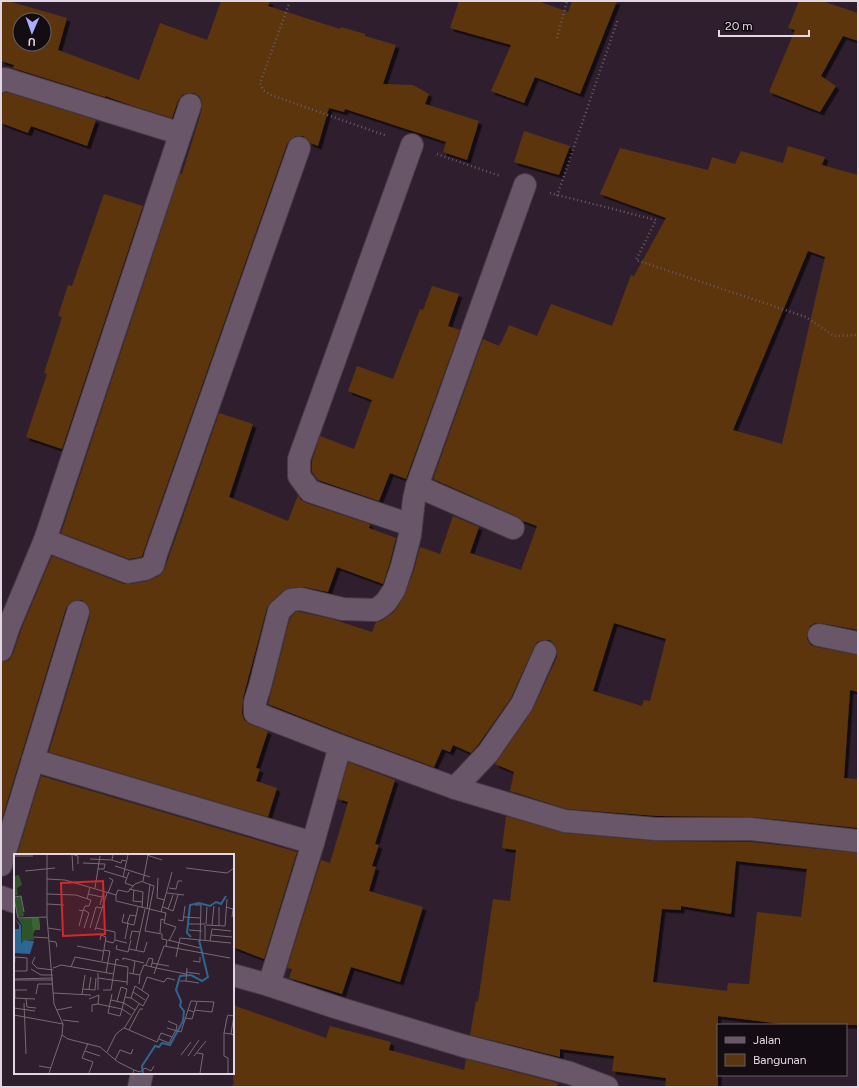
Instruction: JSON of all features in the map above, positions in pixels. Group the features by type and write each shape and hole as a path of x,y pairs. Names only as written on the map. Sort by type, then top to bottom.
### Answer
{"street":[{"path":"1,81 5,79 169,130"},
{"path":"1,650 9,626 45,540 190,105"},
{"path":"411,525 310,491 299,476 299,459 412,144"},
{"path":"45,540 128,572 145,570 153,565 158,546 299,148"},
{"path":"524,185 417,486 410,535 394,590 386,602 375,610 344,609 301,599 291,600 279,611 255,702 255,713 454,788 565,822 656,829 751,830 858,841"},
{"path":"417,486 512,528"},
{"path":"1,865 78,612"},
{"path":"819,635 858,643"},
{"path":"454,788 488,753 522,704 545,652"},
{"path":"269,984 313,843 340,746"},
{"path":"33,760 313,843"},
{"path":"1,897 14,902"},
{"path":"234,975 269,984 335,1007 464,1046 570,1072 607,1087"},
{"path":"139,1087 142,1074"}],"path":[{"path":"290,1 260,83 263,90 271,95 557,196 656,220 636,260 806,317 834,336 858,335"},
{"path":"557,38 567,1"},
{"path":"557,196 618,19"}],"building":[{"path":"1,1 8,1 46,12 12,12 12,52 52,52 52,14 67,18 58,50 139,80 160,23 207,40 221,1 270,1 268,6 340,29 341,27 365,34 365,36 396,45 383,84 413,85 429,94 425,104 479,121 467,160 443,152 446,142 345,109 344,112 329,108 318,146 310,143 303,136 296,136 287,144 141,557 129,559 61,533 180,173 182,174 202,109 202,102 199,96 194,93 182,95 178,101 172,118 13,68 14,65 1,61"},
{"path":"459,1 538,1 568,12 572,1 617,1 580,94 535,77 524,103 491,91 511,45 450,28"},
{"path":"799,1 822,1 858,13 858,41 843,36 821,76 836,86 820,112 769,92 795,30 788,28"},
{"path":"6,92 96,120 87,146 31,126 28,133 1,123 1,99 3,93"},
{"path":"524,131 570,146 559,175 514,162"},
{"path":"788,146 825,157 822,165 858,175 858,630 815,623 810,626 807,633 807,639 811,645 816,647 858,655 858,692 850,690 844,778 858,779 858,828 752,817 657,816 567,809 510,791 514,772 495,764 533,709 557,657 555,645 550,640 537,642 511,698 471,753 453,745 450,752 442,749 434,767 268,704 290,618 296,612 300,612 332,619 372,632 376,622 381,621 394,612 404,597 414,570 420,547 440,554 453,516 479,527 470,553 521,570 537,526 523,521 518,517 433,479 483,339 499,346 509,325 537,336 551,304 612,326 631,275 634,276 666,218 600,194 620,148 708,170 712,157 735,164 741,151 783,163","holes":["808,251 825,257 782,444 733,430","614,623 666,639 650,701 644,700 642,706 593,691"]},
{"path":"104,194 143,206 62,449 26,437 47,374 44,373 62,317 58,316 68,285 72,286"},
{"path":"432,286 459,294 448,326 460,330 406,479 390,473 379,501 318,480 312,472 312,461 320,436 354,449 372,400 348,391 357,366 393,379 420,309 423,310"},
{"path":"219,413 253,424 229,497 288,521 298,495 300,499 306,503 370,524 369,528 396,538 383,584 337,567 328,592 304,587 290,588 283,591 267,608 243,698 242,713 244,720 268,731 256,768 260,769 256,781 277,788 268,817 49,752 90,616 90,610 87,604 82,600 76,600 70,603 66,608 1,822 1,662 9,660 13,654 21,630 52,556 124,584 147,581 159,576 165,568"},
{"path":"348,762 395,780 375,844 379,845 372,866 376,867 369,891 423,907 400,982 351,967 342,994 289,978 292,969 287,968 321,860 330,863 348,802 338,799"},
{"path":"41,776 297,852 264,959 234,947 234,854 17,854"},
{"path":"506,816 564,833 655,841 750,842 858,853 858,1025 782,1024 718,1016 718,1087 665,1087 666,1078 612,1071 614,1056 560,1049 560,1057 470,1035 476,1001 478,1002 493,899 510,901 516,850 502,848","holes":["736,861 807,869 801,917 757,912 749,984 728,983 727,991 653,982 662,909 681,910 681,906 731,914"]},
{"path":"234,1005 326,1038 330,1026 391,1042 389,1050 464,1070 466,1059 558,1083 557,1087 232,1087"}]}
